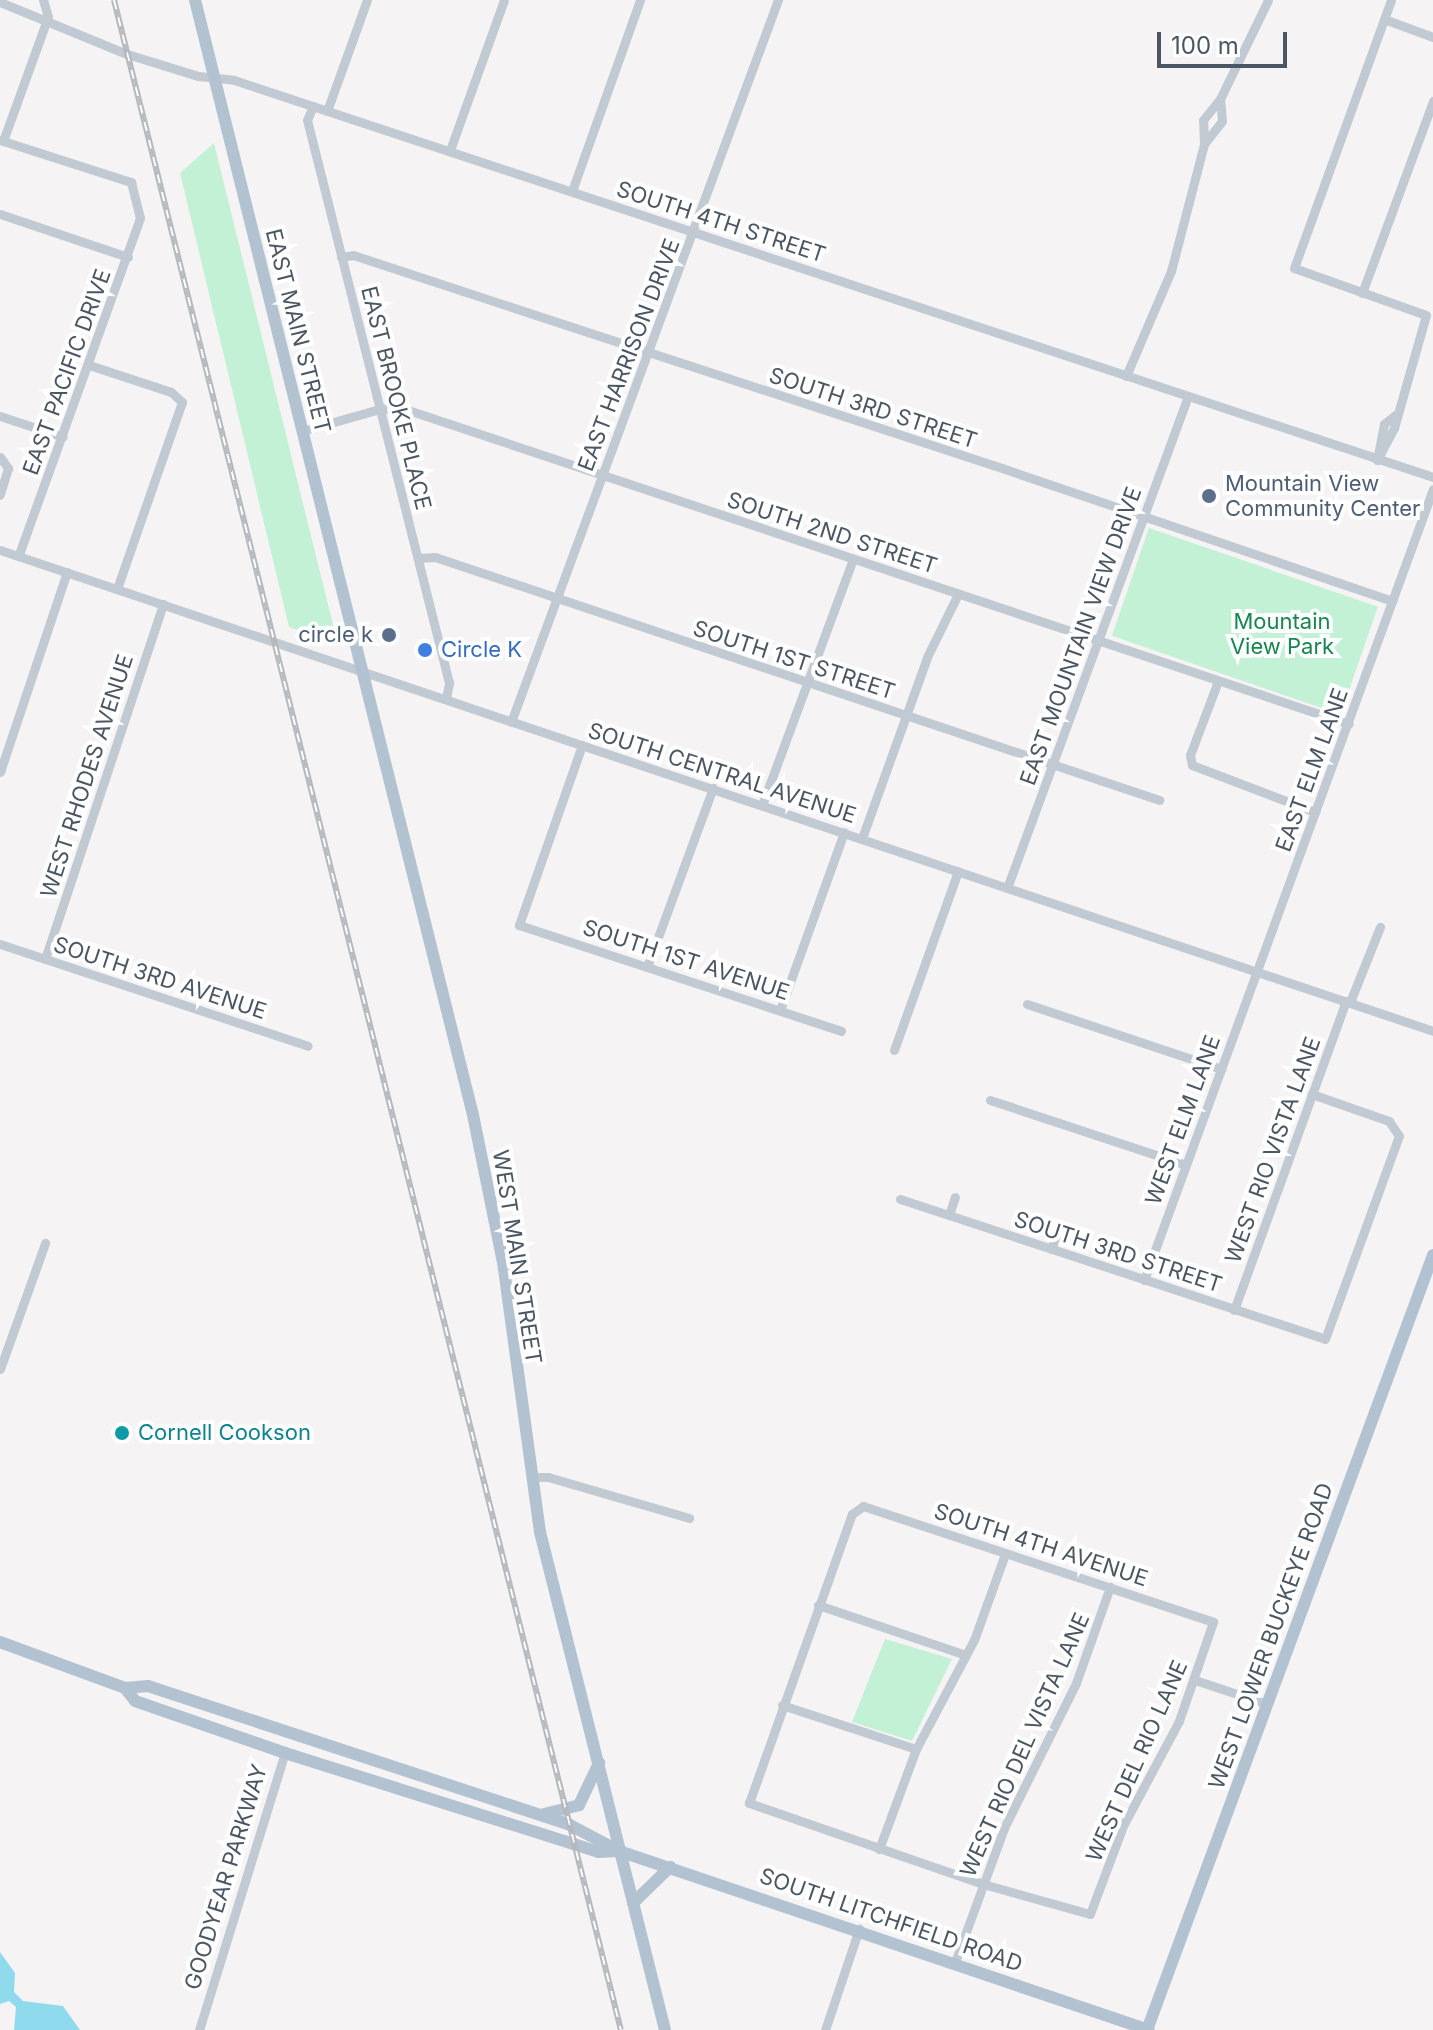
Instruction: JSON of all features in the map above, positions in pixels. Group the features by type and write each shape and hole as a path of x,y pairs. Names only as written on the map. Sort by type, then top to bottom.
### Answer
{"main road":[{"name":"EAST MAIN STREET","path":"195,0 363,671"},
{"name":"WEST MAIN STREET","path":"363,671 486,1173 531,1477 619,1851 665,2030"},
{"name":"WEST LOWER BUCKEYE ROAD","path":"1148,2030 1433,1255"},
{"name":"SOUTH LITCHFIELD ROAD","path":"0,1642 125,1688 148,1686 290,1736 595,1834 619,1851 859,1929 1148,2030"},
{"path":"125,1688 135,1701 148,1686"},
{"name":"SOUTH LITCHFIELD ROAD","path":"135,1701 285,1753 599,1852 619,1851"},
{"name":"GOODYEAR PARKWAY","path":"285,1753 290,1736"},
{"path":"534,1814 567,1813 579,1805 599,1763"},
{"path":"633,1903 670,1867"}],"street":[{"path":"2,140 48,17 43,0"},
{"path":"327,111 367,0"},
{"path":"450,150 504,0"},
{"path":"572,191 640,0"},
{"name":"EAST HARRISON DRIVE","path":"511,722 650,354 778,0"},
{"path":"1126,376 1171,271 1204,144 1203,120 1220,99 1268,0"},
{"path":"1377,460 1386,450 1426,315 1294,268 1391,0"},
{"name":"SOUTH 4TH STREET","path":"0,2 48,17 127,54 198,76 214,75 450,150 1433,477"},
{"path":"1384,19 1433,37"},
{"path":"1204,144 1222,121 1220,99"},
{"path":"1362,293 1433,101"},
{"name":"EAST BROOKE PLACE","path":"313,106 307,120 449,683 446,699"},
{"name":"EAST PACIFIC DRIVE","path":"2,140 131,182 137,198 140,226 18,556"},
{"path":"0,214 128,257"},
{"name":"SOUTH 3RD STREET","path":"341,257 353,255 1393,601"},
{"path":"89,365 180,396 182,410 117,589"},
{"name":"EAST MOUNTAIN VIEW DRIVE","path":"1007,888 1188,396"},
{"name":"SOUTH 2ND STREET","path":"302,431 380,409 402,408 1349,724"},
{"path":"0,416 63,437"},
{"path":"0,457 8,468 0,495"},
{"name":"EAST ELM LANE","path":"1255,972 1349,724 1433,489"},
{"name":"SOUTH CENTRAL AVENUE","path":"0,550 1433,1031"},
{"name":"SOUTH 1ST STREET","path":"418,558 435,557 1159,800"},
{"path":"762,805 853,559"},
{"path":"0,772 67,572"},
{"path":"862,838 906,715 958,594"},
{"name":"WEST RHODES AVENUE","path":"45,959 163,604"},
{"path":"1218,681 1190,755 1192,765 1315,812"},
{"name":"SOUTH 1ST AVENUE","path":"582,745 519,925 841,1031"},
{"path":"647,967 713,788"},
{"path":"780,1010 844,832"},
{"path":"894,1050 958,871"},
{"name":"WEST RIO VISTA LANE","path":"1234,1310 1312,1094 1380,927"},
{"name":"SOUTH 3RD AVENUE","path":"0,944 308,1046"},
{"name":"WEST ELM LANE","path":"1144,1280 1255,972"},
{"path":"1027,1004 1221,1069"},
{"name":"SOUTH 3RD STREET","path":"900,1199 1325,1339 1399,1136 1398,1128 1312,1094"},
{"path":"990,1100 1186,1165"},
{"path":"949,1215 955,1197"},
{"path":"1051,1249 1059,1229"},
{"path":"0,1369 45,1243"},
{"path":"531,1477 548,1477 689,1518"},
{"name":"SOUTH 4TH AVENUE","path":"818,1605 856,1507 1213,1622"},
{"path":"879,1849 916,1749 966,1655 1005,1554"},
{"name":"WEST RIO DEL VISTA LANE","path":"955,1962 1017,1797 1076,1683 1110,1587"},
{"path":"966,1655 818,1605 749,1803 983,1884"},
{"name":"WEST DEL RIO LANE","path":"983,1884 1090,1914 1123,1826 1195,1680 1213,1622"},
{"path":"1195,1680 1267,1704"},
{"path":"782,1705 916,1749"},
{"name":"GOODYEAR PARKWAY","path":"199,2030 285,1753"},
{"path":"825,2030 859,1929"}],"green space":[{"path":"214,143 334,629 327,640 289,627 180,173"},
{"name":"Mountain View Park","path":"1149,528 1378,607 1341,715 1112,636"},
{"path":"885,1639 952,1659 912,1741 852,1722"}],"water":[{"path":"0,1952 15,1973 14,1992 23,2001 63,2006 80,2030 14,2030 16,2007 9,2001 0,2004"}],"railway":[{"path":"114,0 621,2030"}],"place":[{"name":"Mountain View Community Center","path":"1209,496"},
{"name":"circle k","path":"389,635"},
{"name":"Circle K","path":"425,650"},
{"name":"Cornell Cookson","path":"122,1433"}]}
